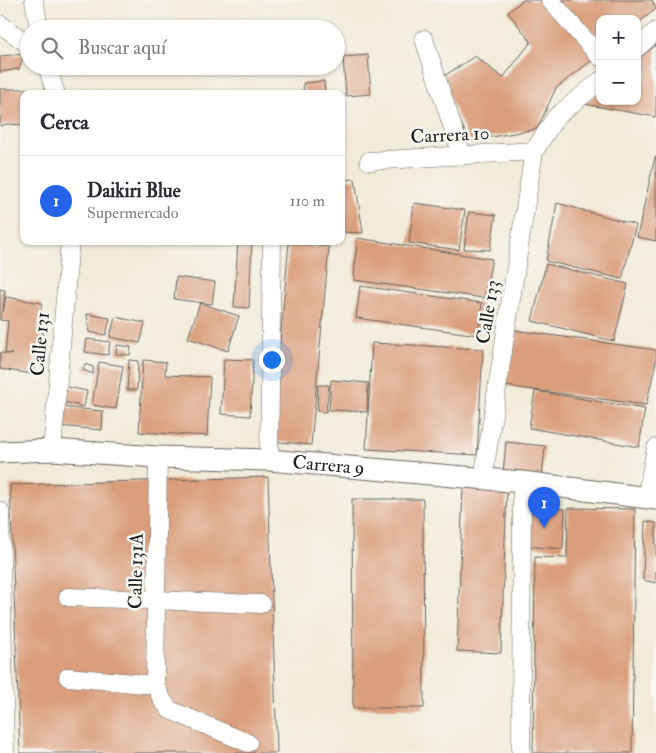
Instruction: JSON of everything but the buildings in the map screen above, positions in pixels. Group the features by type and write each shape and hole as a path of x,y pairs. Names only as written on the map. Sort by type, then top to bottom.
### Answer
{"street":[{"path":"34,0 37,20"},
{"path":"550,0 596,53"},
{"path":"0,24 15,41"},
{"path":"641,44 656,31"},
{"path":"424,39 462,156"},
{"path":"50,75 55,90"},
{"path":"534,151 556,117 596,84"},
{"name":"Carrera 10","path":"369,161 534,151"},
{"name":"Calle 133","path":"484,479 534,151"},
{"name":"Calle 131","path":"52,450 70,245"},
{"path":"269,460 272,245"},
{"path":"651,499 656,448"},
{"name":"Carrera 9","path":"0,452 52,450 158,457 269,460 522,482 651,499"},
{"name":"Calle 131A","path":"155,685 158,457"},
{"path":"521,753 522,482"},
{"path":"0,511 6,753"},
{"path":"68,597 261,604"},
{"path":"68,677 155,685 170,710 248,743"}],"place":[{"name":"Daikiri Blue","path":"544,528"}]}
